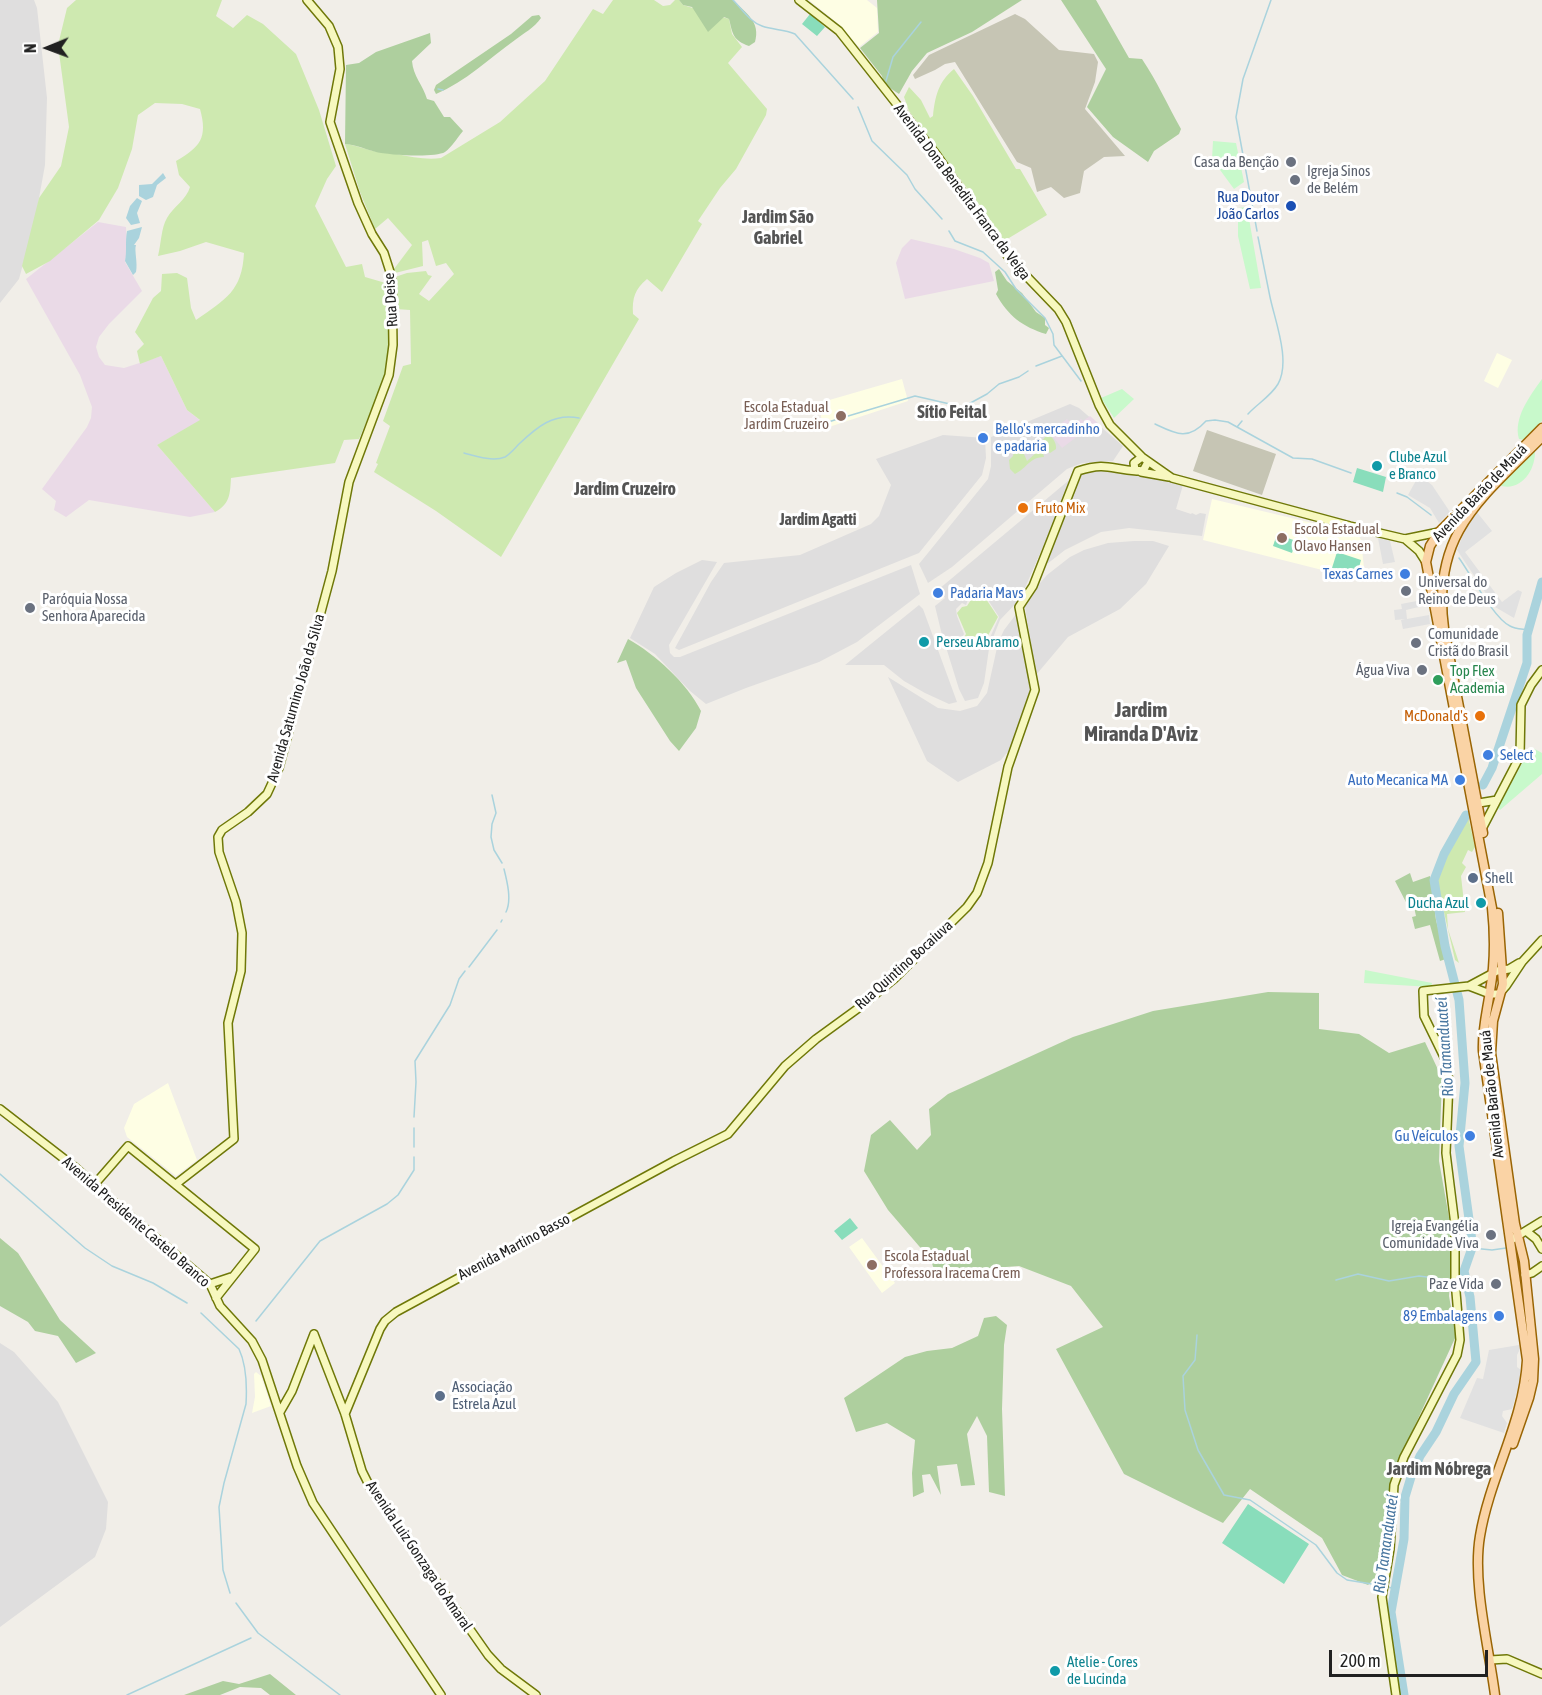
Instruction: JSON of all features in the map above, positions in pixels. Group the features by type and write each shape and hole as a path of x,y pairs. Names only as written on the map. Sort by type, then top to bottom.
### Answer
{"main road":[{"name":"Avenida Barão de Mauá","path":"1497,1695 1483,1583 1482,1552 1495,1497 1529,1398 1533,1381 1534,1359 1526,1275 1515,1239 1483,1051 1483,1023 1490,994 1495,939 1489,891 1426,565 1430,546 1439,532 1542,428"},
{"name":"Avenida Barão de Mauá","path":"1492,1659 1479,1583 1479,1540 1522,1400 1526,1377 1526,1352 1513,1256 1515,1239 1491,1053 1493,1022 1502,992 1503,970 1497,907 1441,605 1445,569 1456,533 1473,508 1542,437"},
{"path":"1439,532 1443,530 1448,532 1452,538 1452,545"},
{"path":"1426,565 1435,574 1445,569"},
{"path":"1513,1256 1518,1271 1526,1275"}],"street":[{"name":"Rua Deise","path":"307,0 329,26 338,46 340,69 330,122 358,202 389,266 393,292 393,345 389,375 349,483"},
{"name":"Avenida Dona Benedita Franca da Veiga","path":"799,0 825,18 844,36 936,154 1009,258 1058,309 1066,322 1099,405 1110,425 1145,460 1172,478"},
{"path":"1136,469 1144,470 1145,460"},
{"path":"1136,469 1145,460"},
{"name":"Rua Quintino Bocaiuva","path":"734,1130 763,1090 785,1066 894,979 967,908 977,893 988,863 1008,766 1035,690 1019,607 1034,586 1078,471 1105,465 1136,469"},
{"path":"1136,469 1284,510 1405,539 1439,532"},
{"name":"Avenida Saturnino João da Silva","path":"176,1184 234,1139 228,1023 241,971 242,933 238,910 219,852 218,837 222,830 248,812 267,794 279,768 332,571 349,483"},
{"path":"1405,539 1419,551 1426,565"},
{"path":"1483,827 1520,756 1521,705 1542,670"},
{"path":"1479,803 1497,800"},
{"path":"1396,1695 1383,1605 1383,1588 1390,1549 1392,1498 1399,1469 1454,1362 1460,1340 1455,1280 1454,1212 1446,1153 1449,1081 1445,1059 1424,1016 1423,991 1469,986 1496,995 1502,992 1522,962 1542,940"},
{"path":"1469,986 1522,962"},
{"name":"Avenida Presidente Castelo Branco","path":"0,1109 76,1168 210,1284 220,1306 254,1344 280,1412 297,1466 313,1503 441,1695"},
{"name":"Avenida Martino Basso","path":"345,1414 380,1329 385,1321 396,1312 425,1294 734,1130"},
{"path":"93,1185 128,1146 255,1250 216,1298"},
{"path":"1515,1239 1542,1221"},
{"path":"1526,1232 1536,1239 1542,1249"},
{"path":"1526,1275 1540,1267 1542,1257"},
{"path":"210,1284 231,1277"},
{"name":"Avenida Luiz Gonzaga do Amaral","path":"309,1348 314,1334 345,1414 362,1471 383,1506 488,1655 501,1669 536,1695"},
{"path":"280,1412 292,1390 309,1348 324,1359"},
{"path":"274,1395 292,1390"},
{"path":"1492,1659 1507,1659 1542,1674"}],"shaded area":[{"path":"0,0 34,0 37,8 47,98 45,165 35,220 19,279 0,303"},
{"path":"809,0 867,0 877,8 878,32 859,47 836,22"},
{"path":"1015,14 1025,19 1059,50 1094,54 1098,62 1095,82 1085,109 1125,156 1104,157 1084,171 1080,193 1064,198 1051,187 1037,192 1031,168 1017,162 955,62 945,64 915,79 913,75 929,55"},
{"path":"98,222 126,227 125,262 142,291 99,337 96,347 99,357 105,365 124,368 161,356 187,410 201,421 157,445 215,512 190,517 89,500 66,517 54,510 56,501 42,489 87,427 92,407 80,375 26,279"},
{"path":"911,239 980,258 989,263 994,281 905,299 896,263 902,248"},
{"path":"1497,353 1512,360 1498,388 1484,381"},
{"name":"Escola Estadual Jardim Cruzeiro","path":"902,379 908,401 823,429 819,403"},
{"path":"1070,404 1079,408 1123,446 1113,461 1082,463 1067,469 952,567 928,583 919,564 988,479 991,466 991,437"},
{"path":"1090,416 1099,424 1085,437 1082,433 1062,448 1049,432 1067,419 1072,425"},
{"path":"1207,430 1276,454 1262,495 1193,471"},
{"path":"943,435 985,438 986,458 982,475 919,553 679,650 675,648 724,563 800,555 871,524 879,516 891,485 876,459"},
{"path":"1106,467 1183,485 1176,509 1196,515 1206,514 1202,536 1129,528 1101,532 1065,550 1047,564 1081,473"},
{"path":"1419,475 1432,485 1450,512 1439,523 1430,508 1408,495"},
{"path":"1074,476 1020,599 1000,620 992,640 989,640 999,617 981,589 970,594 966,605 962,603 956,609 964,634 960,641 966,649 974,644 990,642 984,683 978,698 965,701 959,689 935,606 945,598 939,589"},
{"name":"Escola Estadual Olavo Hansen","path":"1212,499 1358,534 1361,540 1365,577 1358,579 1203,540"},
{"path":"1476,511 1492,531 1465,552 1502,602 1518,590 1522,592 1514,618 1495,607 1457,550 1469,521"},
{"path":"1378,538 1390,541 1395,562 1383,564"},
{"path":"1153,541 1169,546 1146,584 1120,609 1068,637 1036,675 1025,607 1033,591 1047,575 1070,557 1084,550 1108,543"},
{"path":"702,560 717,562 669,645 670,653 674,657 680,657 911,565 920,594 857,642 819,662 706,704 690,691 655,654 630,638 654,587"},
{"path":"1422,600 1423,606 1406,610 1407,619 1429,615 1430,624 1403,629 1401,620 1405,619 1395,620 1394,610 1402,609 1401,604"},
{"path":"919,605 923,609 957,702 949,704 925,693 904,681 884,665 845,665"},
{"path":"1017,613 1031,687 1010,749 1001,760 958,782 927,761 888,677 938,708 960,711 977,706 987,693 998,643 1004,630"},
{"path":"168,1083 197,1160 176,1176 127,1137 124,1128 134,1104"},
{"name":"Escola Estadual Professora Iracema Crem","path":"862,1238 895,1283 882,1293 849,1247"},
{"path":"0,1343 14,1352 58,1402 108,1502 106,1529 95,1557 0,1627"},
{"path":"1519,1345 1517,1367 1521,1370 1520,1380 1512,1409 1503,1411 1502,1416 1507,1423 1504,1433 1460,1418 1477,1378 1483,1379 1489,1350"},
{"path":"256,1372 261,1376 271,1406 252,1413 255,1397 254,1374"}],"green space":[{"path":"76,0 222,0 216,16 233,28 247,15 263,24 296,54 319,110 336,166 327,179 315,206 346,267 362,264 365,277 389,284 390,355 381,387 359,439 344,440 335,463 231,478 228,498 224,506 215,512 157,445 200,420 187,410 161,356 140,364 137,351 144,344 135,332 153,298 161,291 162,274 177,273 187,278 191,308 196,320 224,300 240,277 244,253 206,242 158,256 165,222 190,187 179,175 176,161 191,151 200,141 203,127 200,109 182,104 155,103 138,115 132,149 118,188 99,220 50,261 26,274 22,266 39,198 61,166 69,127 58,45 67,8"},
{"path":"613,0 654,0 663,6 679,0 683,5 729,19 732,34 742,47 728,63 767,109 766,115 736,169 698,221 702,224 662,292 647,279 637,290 633,303 633,314 639,319 501,557 436,511 374,472 390,426 383,421 403,366 411,364 410,310 396,309 395,277 426,271 432,276 419,294 429,301 454,274 446,263 436,266 428,240 422,242 423,266 395,273 394,269 412,245 388,218 375,229 360,192 345,144 419,158 441,158 500,122 545,81 593,9 603,14"},
{"path":"679,0 733,0 754,23 755,42 749,46 740,42 733,33 729,19 724,17 708,32 692,7 683,5"},
{"path":"877,0 1022,0 972,32 927,53 912,71 899,94 884,84 882,76 860,48 879,33"},
{"path":"1061,0 1096,0 1129,58 1142,59 1158,85 1181,129 1179,134 1154,151 1148,162 1113,137 1087,107 1106,69"},
{"path":"810,14 825,27 817,36 802,24"},
{"path":"539,15 541,18 529,30 467,76 436,94 434,90 436,85 511,34 532,16"},
{"path":"430,33 431,43 412,61 414,71 427,99 434,101 444,117 450,117 463,131 445,152 432,155 382,153 345,144 346,65 359,63 376,52"},
{"path":"954,69 973,96 1016,169 1020,169 1047,215 1004,241 909,111 904,97 909,87 921,100 930,118 933,116 936,96 941,85"},
{"path":"1213,141 1236,143 1244,182 1234,189 1212,159"},
{"path":"1247,207 1261,288 1250,289 1238,236 1238,208"},
{"path":"999,269 1036,312 1045,318 1045,325 1049,328 1046,334 1017,320 1006,309 996,294 998,290 995,272"},
{"path":"1542,379 1542,421 1525,440 1519,439 1520,415"},
{"path":"1122,389 1134,399 1114,418 1101,398"},
{"path":"1047,434 1054,440 1056,449 1050,453 1046,450 1043,453 1044,457 1032,461 1015,474 1010,469 1009,460 1014,450 1017,450 1015,448 1021,447 1027,461 1037,452 1035,444 1043,440"},
{"path":"1535,450 1533,465 1526,478 1514,486 1498,485"},
{"path":"1357,468 1386,477 1383,492 1353,482"},
{"path":"1277,534 1296,541 1292,553 1273,546"},
{"path":"1337,552 1361,560 1357,575 1332,568"},
{"path":"976,592 982,593 998,617 985,641 973,640 969,646 965,645 963,639 966,634 957,613 962,607 967,606"},
{"path":"628,639 669,670 695,700 701,711 696,728 679,751 636,688 626,660 617,663"},
{"path":"1531,747 1542,753 1542,774 1500,810 1498,808"},
{"path":"1468,816 1475,847 1472,852 1468,850 1462,863 1466,867 1461,876 1465,912 1447,914 1448,929 1459,963 1455,960 1437,882 1445,856"},
{"path":"1410,873 1413,882 1430,876 1436,920 1446,959 1440,961 1430,925 1415,929 1412,917 1416,916 1414,907 1409,908 1395,881"},
{"path":"1365,970 1432,983 1431,987 1364,983"},
{"path":"1268,992 1319,993 1319,1029 1359,1034 1389,1053 1425,1042 1442,1078 1439,1161 1453,1240 1449,1296 1456,1336 1400,1458 1383,1570 1368,1585 1342,1575 1322,1538 1250,1489 1223,1523 1124,1474 1056,1349 1103,1327 1071,1286 1019,1266 966,1270 936,1276 931,1260 888,1210 864,1171 871,1135 890,1120 917,1150 931,1135 929,1109 948,1094 1073,1037 1153,1011"},
{"path":"850,1218 858,1228 842,1240 834,1231"},
{"path":"0,1238 18,1253 60,1320 96,1353 76,1363 58,1336 35,1331 28,1322 0,1306"},
{"path":"996,1316 1007,1325 1004,1345 1002,1409 1005,1496 989,1492 987,1436 977,1416 967,1434 975,1485 961,1486 957,1464 937,1466 941,1495 930,1474 922,1475 924,1492 913,1497 912,1473 915,1440 887,1423 856,1432 844,1398 905,1357 952,1348 978,1336 984,1318"},
{"path":"1248,1504 1309,1544 1284,1584 1222,1543"},
{"path":"270,1674 296,1695 270,1695 261,1688 240,1687 220,1695 184,1695 223,1681 239,1684"}],"water":[{"path":"163,173 166,178 157,185 153,197 146,200 139,196 139,185 152,184"},
{"path":"137,198 142,201 137,213 140,223 131,225 126,218 130,206"},
{"path":"142,227 134,245 136,245 136,272 133,275 125,261 127,231"}],"waterway":[{"path":"733,0 758,24 795,34 853,99"},
{"path":"1257,231 1236,117 1243,79 1271,0"},
{"path":"886,81 893,57 921,22"},
{"path":"438,89 443,90"},
{"path":"858,107 872,141 907,175 915,189 942,219"},
{"path":"949,231 955,241 983,252 1005,272 1016,289 1045,318 1053,334 1054,345 1081,381"},
{"path":"1248,414 1278,384 1283,364 1281,341 1258,237"},
{"path":"1036,366 1062,356"},
{"path":"818,425 915,396 963,407 987,394 999,384 1028,371"},
{"path":"464,453 490,459 505,457 532,432 546,423 561,418 579,418"},
{"path":"1155,424 1182,434 1193,431 1206,421 1228,422 1293,458 1312,459 1351,473"},
{"path":"1237,427 1242,421"},
{"path":"1397,493 1407,497 1431,515"},
{"path":"1459,558 1497,615 1514,628 1528,630"},
{"name":"Rio Tamanduateí","path":"1483,785 1492,768 1527,663 1527,635 1542,582"},
{"path":"492,795 496,813 491,837 494,850 502,863"},
{"name":"Rio Tamanduateí","path":"1404,1695 1391,1612 1404,1539 1405,1497 1420,1456 1436,1432 1454,1394 1476,1362 1470,1297 1464,1271 1472,1248 1472,1241 1459,1146 1465,1083 1459,1000 1445,946 1434,880 1444,854 1466,815"},
{"path":"504,869 509,896 506,912"},
{"path":"469,967 497,930"},
{"path":"414,1117 415,1061 450,1005 459,979 465,971"},
{"path":"414,1128 414,1147"},
{"path":"256,1321 320,1241 387,1204 398,1195 414,1170 414,1157"},
{"path":"0,1174 85,1248 112,1266 153,1283 187,1303"},
{"path":"1472,1248 1492,1250 1506,1248"},
{"path":"1336,1280 1358,1274 1389,1281 1419,1276 1450,1280"},
{"name":"Rio Tamanduateí","path":"1459,1279 1466,1280"},
{"path":"201,1313 239,1349 246,1376 246,1404 219,1507 223,1570 230,1593"},
{"path":"1197,1335 1195,1360 1183,1376 1185,1410 1198,1450 1224,1495 1250,1500 1316,1545 1337,1573 1347,1580 1378,1585"},
{"name":"Rio Tamanduateí","path":"1388,1587 1395,1589"},
{"path":"236,1603 258,1633 340,1695"},
{"path":"127,1695 251,1638"}],"place":[{"name":"Casa da Benção","path":"1291,162"},
{"name":"Igreja Sinos de Belém","path":"1295,180"},
{"name":"Rua Doutor João Carlos","path":"1291,206"},
{"name":"Escola Estadual Jardim Cruzeiro","path":"841,416"},
{"name":"Bello's mercadinho e padaria","path":"983,438"},
{"name":"Clube Azul e Branco","path":"1377,466"},
{"name":"Fruto Mix","path":"1023,508"},
{"name":"Escola Estadual Olavo Hansen","path":"1282,538"},
{"name":"Texas Carnes","path":"1405,574"},
{"name":"Universal do Reino de Deus","path":"1406,591"},
{"name":"Padaria Mavs","path":"938,593"},
{"name":"Paróquia Nossa Senhora Aparecida","path":"30,608"},
{"name":"Perseu Abramo","path":"924,642"},
{"name":"Comunidade Cristã do Brasil","path":"1416,643"},
{"name":"Água Viva","path":"1422,670"},
{"name":"Top Flex Academia","path":"1438,680"},
{"name":"McDonald's","path":"1480,716"},
{"name":"Select","path":"1488,755"},
{"name":"Auto Mecanica MA","path":"1460,780"},
{"name":"Shell","path":"1473,878"},
{"name":"Ducha Azul","path":"1481,903"},
{"name":"Gu Veículos","path":"1470,1136"},
{"name":"Igreja Evangélia Comunidade Viva","path":"1491,1235"},
{"name":"Escola Estadual Professora Iracema Crem","path":"872,1265"},
{"name":"Paz e Vida","path":"1496,1284"},
{"name":"89 Embalagens","path":"1499,1316"},
{"name":"Associação Estrela Azul","path":"440,1396"},
{"name":"Atelie - Cores de Lucinda","path":"1055,1671"}],"district":[{"name":"Jardim São Gabriel","path":"778,227"},
{"name":"Sítio Feital","path":"952,412"},
{"name":"Jardim Cruzeiro","path":"625,489"},
{"name":"Jardim Agatti","path":"818,520"},
{"name":"Jardim Miranda D'Aviz","path":"1141,722"},
{"name":"Jardim Nóbrega","path":"1439,1469"}]}
